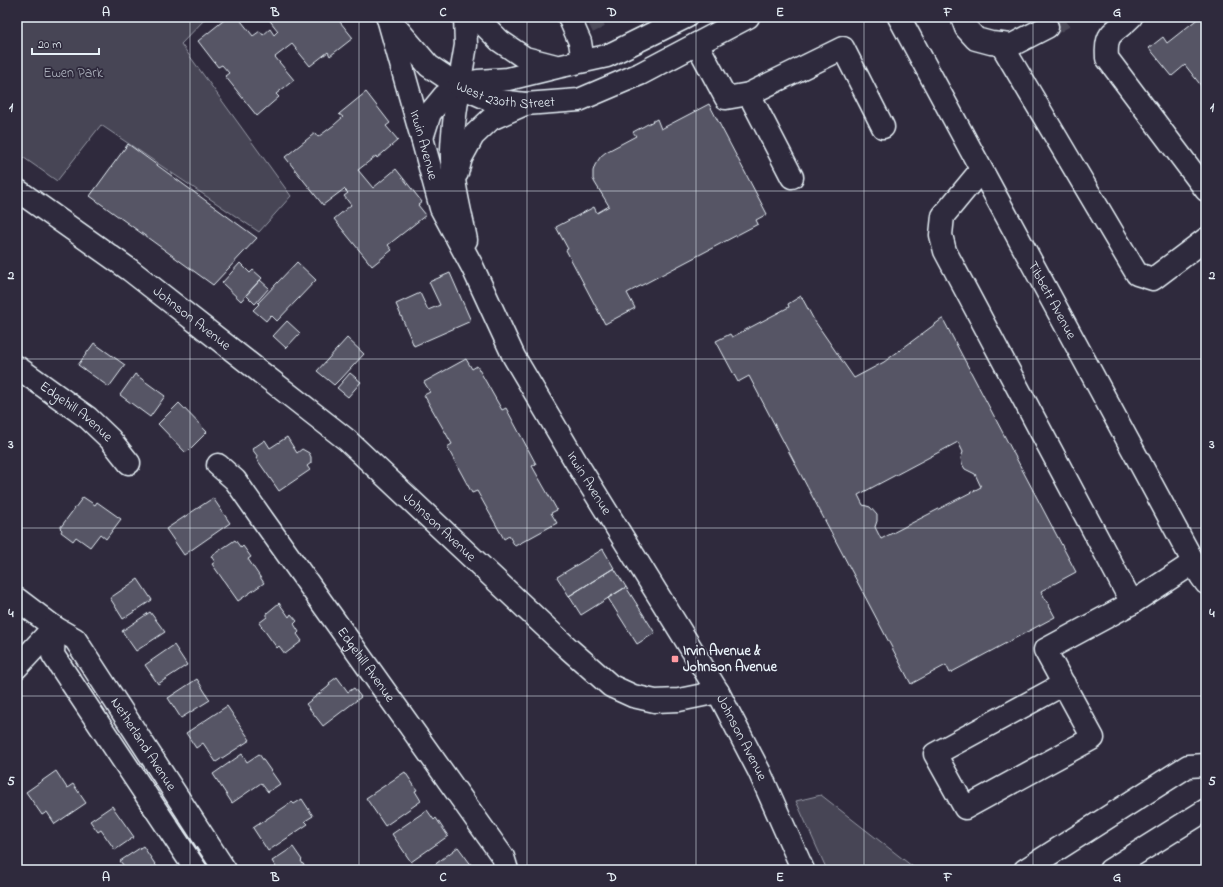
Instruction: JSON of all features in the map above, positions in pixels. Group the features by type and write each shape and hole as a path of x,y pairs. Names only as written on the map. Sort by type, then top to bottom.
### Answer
{"street":[{"name":"Irwin Avenue","path":"465,17 466,45 459,86 452,160 459,206 472,266"},
{"path":"476,17 500,41 525,58 557,67"},
{"name":"West 230th Street","path":"459,86 491,100 526,104 579,100 640,74 748,17"},
{"name":"Tibbett Avenue","path":"898,17 1206,584"},
{"path":"962,17 966,28 976,39 991,44 1012,45 1047,27"},
{"path":"1131,17 1113,31 1108,40 1106,49 1107,58 1206,190"},
{"name":"Irwin Avenue","path":"387,18 441,208 472,266 514,357 584,475 718,692"},
{"path":"387,18 429,66 459,86 444,96 430,113 422,138"},
{"name":"West 230th Street","path":"459,86 478,81 508,79 607,56 677,19"},
{"path":"578,23 583,61"},
{"path":"697,44 726,98 749,94 843,48 883,127"},
{"path":"1001,44 1137,274 1153,279 1206,239"},
{"path":"749,94 792,177"},
{"path":"455,182 461,158 473,136 491,119 526,104"},
{"path":"981,170 944,216 941,235 945,251 1132,602"},
{"name":"Johnson Avenue","path":"17,190 130,270 347,440 564,644 611,686 633,696 655,701 679,700 718,692 759,772 803,870"},
{"name":"Edgehill Avenue","path":"17,367 88,418 110,439 129,464"},
{"name":"Edgehill Avenue","path":"218,466 235,480 503,857 507,870"},
{"path":"1064,684 935,754 965,808 1093,738 1064,684 1045,650 1132,602 1193,562"},
{"name":"Netherland Avenue","path":"17,599 54,627 75,639 226,870"},
{"path":"17,667 54,627"},
{"name":"Netherland Avenue","path":"54,627 53,655 196,870"},
{"path":"1025,870 1188,766 1206,764"},
{"path":"1110,870 1206,810"}],"green space":[{"name":"Ewen Park","path":"17,17 207,17 181,44 291,196 259,232 101,125 57,181 17,153"},
{"path":"821,795 917,870 827,870 796,801"}],"building":[{"path":"228,17 238,17 253,36 260,31 263,35 270,29 274,35 278,31 267,17 336,17 353,38 330,56 328,52 310,66 292,44 275,57 294,80 276,94 279,97 257,116 225,76 229,73 222,65 218,67 198,41"},
{"path":"1200,17 1206,17 1206,92 1185,65 1172,76 1149,48 1163,37 1167,43"},
{"path":"366,92 390,123 386,126 398,140 377,158 376,156 358,170 373,188 396,169 422,202 418,205 426,215 388,245 392,250 372,266 334,219 351,205 344,196 348,193 344,189 323,205 285,157 315,133 318,137 334,125 343,117 339,114"},
{"path":"709,104 767,214 756,220 758,224 627,293 635,308 605,324 566,250 568,249 556,227 594,207 597,213 609,206 593,179 595,165 601,156 636,136 633,132 657,119 661,129"},
{"path":"128,144 257,238 213,285 90,196"},
{"path":"297,262 316,280 277,321 271,315 266,321 253,310"},
{"path":"240,263 250,273 253,270 262,278 241,301 222,283"},
{"path":"450,273 471,321 414,346 396,304 420,293 428,310 440,305 429,282"},
{"path":"260,280 269,288 255,304 246,295"},
{"path":"801,296 814,320 854,378 884,362 943,319 1076,572 1041,591 1055,617 950,673 946,665 911,684 749,376 738,382 716,341 730,334 732,337 789,307 788,304","holes":["958,442 963,452 961,458 962,464 965,469 975,474 981,487 881,539 875,527 877,515 870,507 863,505 858,495"]},
{"path":"287,321 300,333 286,348 273,336"},
{"path":"347,338 364,354 334,385 317,371"},
{"path":"94,343 125,365 109,387 78,365"},
{"path":"466,359 472,369 477,366 502,410 506,408 536,464 532,466 557,510 551,513 557,523 515,546 509,536 504,539 477,491 472,493 447,447 452,444 424,395 430,392 424,382"},
{"path":"350,373 361,382 348,397 337,388"},
{"path":"135,374 165,396 150,417 120,395"},
{"path":"179,403 207,432 186,453 158,424"},
{"path":"287,437 297,453 302,449 309,453 311,463 307,466 310,470 279,491 256,458 258,457 252,449 265,440 270,448"},
{"path":"83,497 95,505 97,502 121,519 106,539 100,534 90,547 76,537 73,541 61,532 62,530 60,528"},
{"path":"213,498 230,523 184,555 166,529"},
{"path":"235,540 241,548 243,546 251,557 248,559 264,583 238,601 212,564 215,562 211,556"},
{"path":"603,549 614,568 569,596 557,577"},
{"path":"614,568 626,587 581,615 569,596"},
{"path":"138,579 152,600 123,619 110,598"},
{"path":"626,587 655,633 637,644 608,598"},
{"path":"279,603 289,617 291,614 297,621 294,624 299,632 297,634 302,641 285,654 279,646 277,648 259,623 267,617 267,613"},
{"path":"150,612 165,632 136,651 122,631"},
{"path":"174,645 187,665 158,684 145,665"},
{"path":"337,677 348,692 354,688 361,697 323,726 306,704 328,687 330,684 329,683"},
{"path":"197,679 210,700 181,718 168,698"},
{"path":"227,706 250,740 216,762 203,743 196,748 186,733"},
{"path":"242,754 247,762 259,754 280,784 268,792 261,783 232,803 213,774"},
{"path":"56,771 67,788 73,784 86,803 55,824 47,812 42,815 26,792"},
{"path":"405,772 417,790 415,791 421,801 385,826 366,798"},
{"path":"302,799 313,816 305,821 308,824 268,851 253,828 292,802 294,804"},
{"path":"112,806 134,837 115,850 101,830 98,832 90,821"},
{"path":"427,810 434,820 436,818 448,836 411,862 392,834"},
{"path":"143,846 159,870 127,870 120,861"},
{"path":"293,847 307,870 276,870 277,869 272,861"},
{"path":"458,847 475,870 424,870 431,865 433,866"}],"tunnel":[{"path":"588,23 600,17"},
{"path":"1047,27 1064,17"}],"place":[{"name":"Irvin Avenue & Johnson Avenue","path":"675,659"}]}
